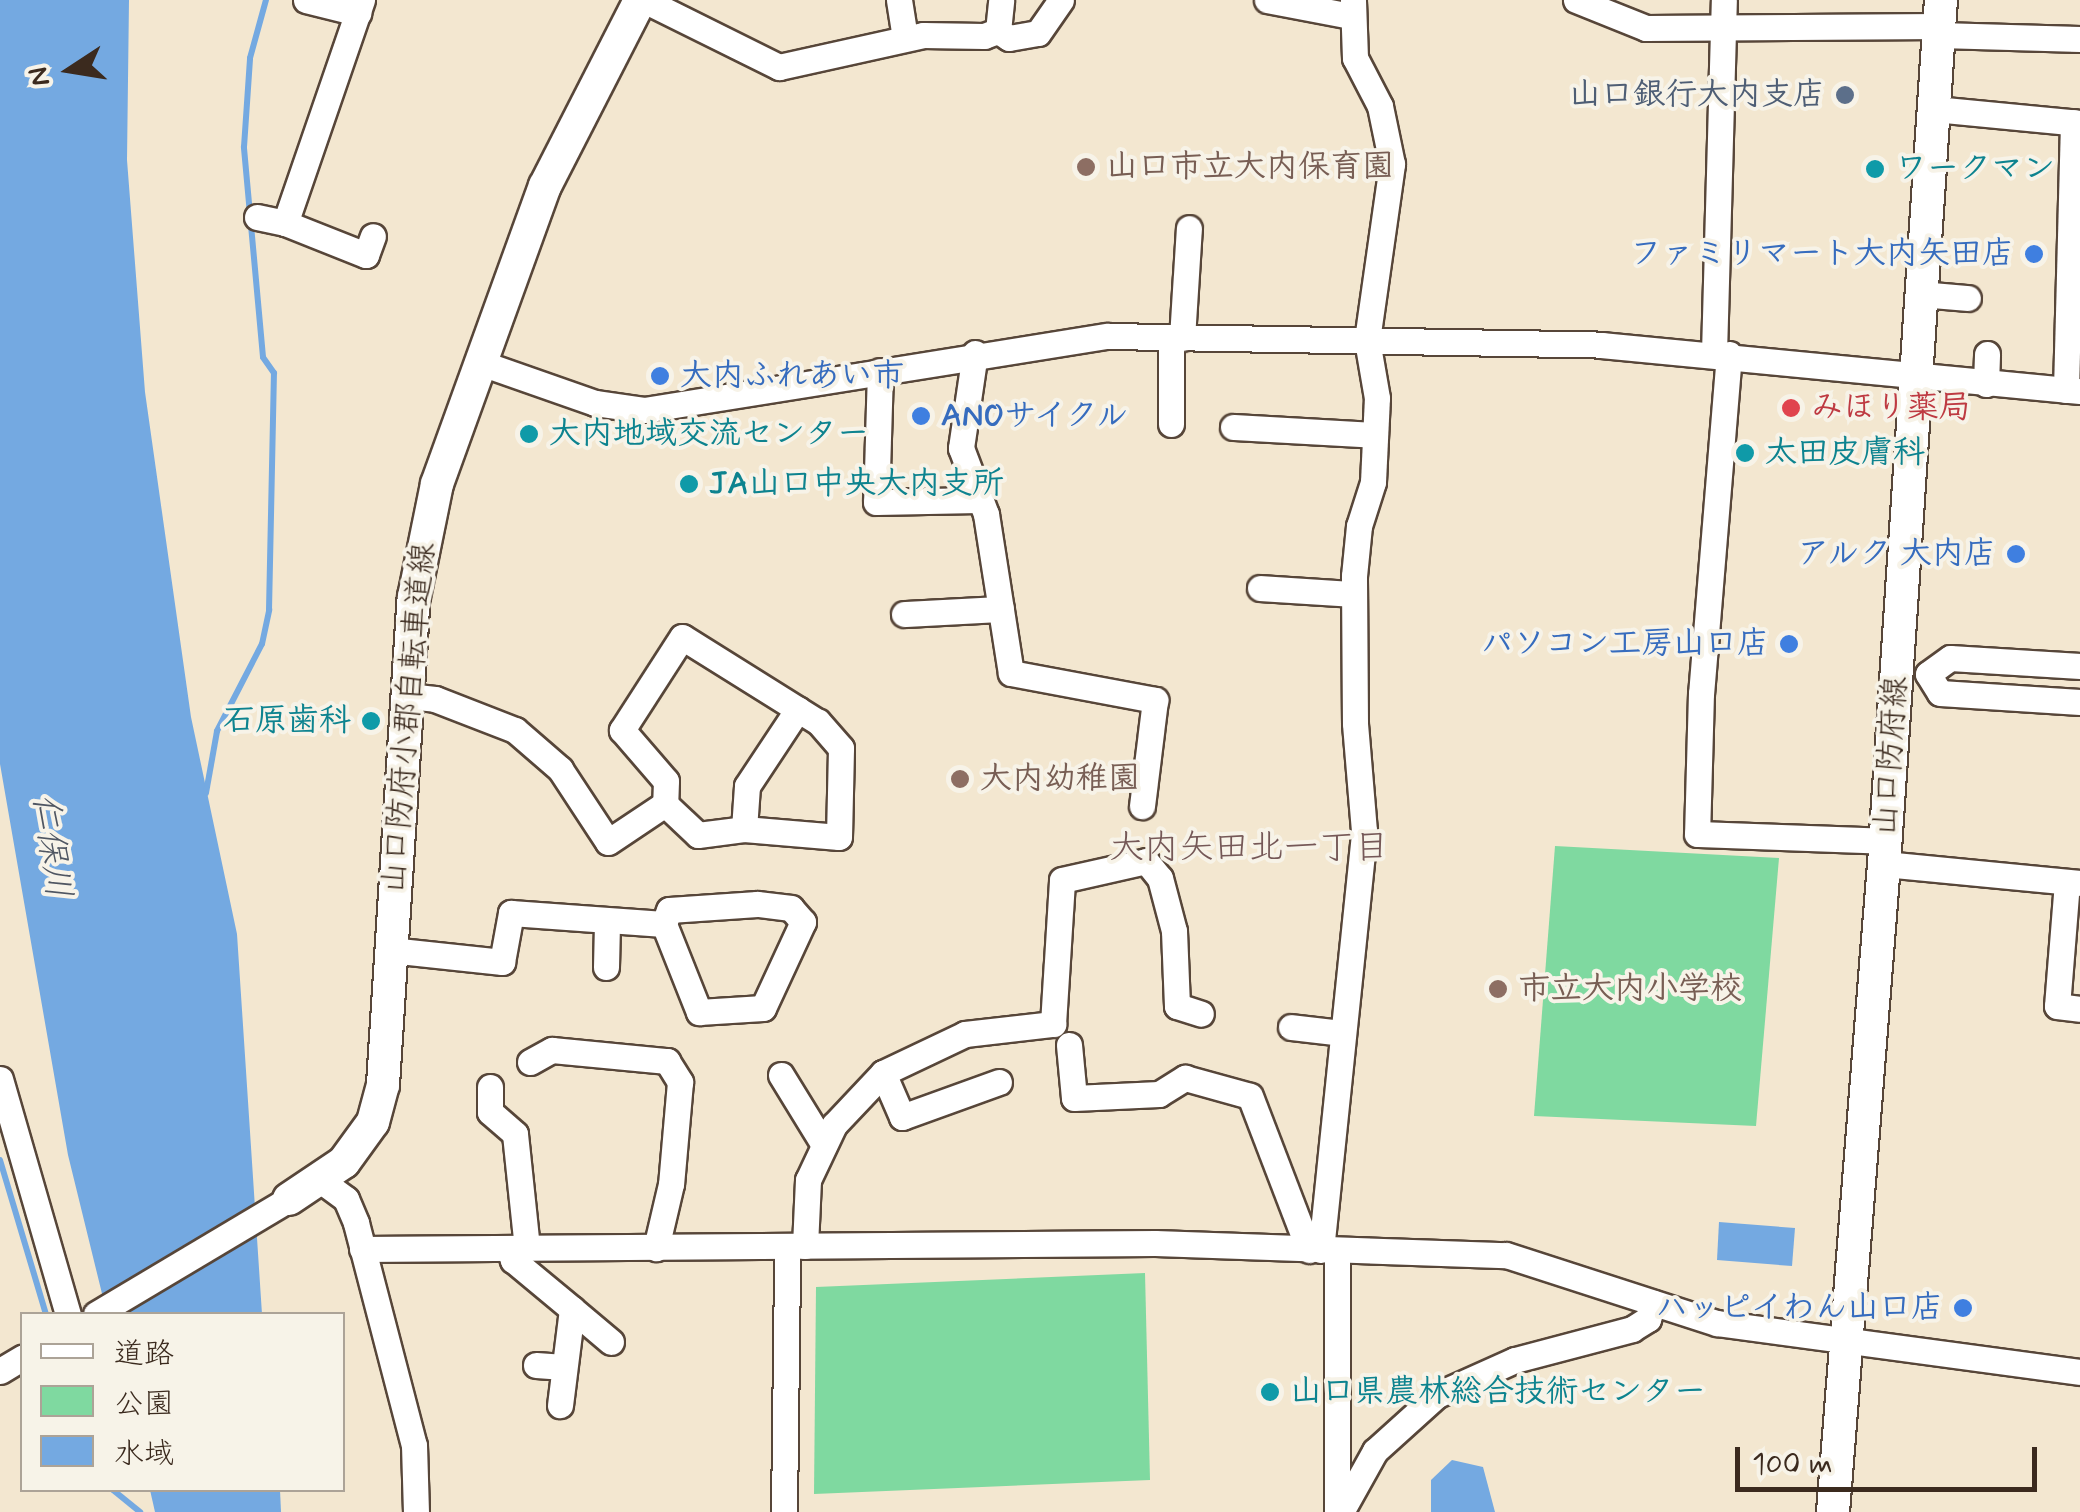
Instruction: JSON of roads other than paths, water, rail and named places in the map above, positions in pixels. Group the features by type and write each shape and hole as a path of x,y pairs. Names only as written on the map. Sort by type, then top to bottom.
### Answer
{"main road":[{"name":"山口防府小郡自転車道線","path":"285,1201 344,1162 373,1122 383,1084 408,696 426,526 544,186 642,0"},
{"name":"山口防府線","path":"1833,1512 1885,852 1940,20"}],"street":[{"path":"285,222 360,7 306,0"},
{"path":"642,0 778,67 905,39 998,31 1010,38 1038,33 1061,0"},
{"path":"899,0 905,39"},
{"path":"998,31 1001,0"},
{"path":"1267,0 1352,8 1356,58 1380,106 1392,164 1367,340 1378,398 1354,594 1364,831 1322,1250 1339,1512"},
{"path":"1576,0 1646,28 1722,12 1940,20 2080,38"},
{"path":"1722,12 1722,353 1701,693 1697,834 1885,852 2074,883 2057,1006 2080,1009"},
{"path":"481,363 595,403 644,410 1060,339 1367,340 1722,353 1915,379 2073,390 2076,122 1934,108"},
{"path":"258,217 285,222 368,254"},
{"path":"1171,424 1190,228"},
{"path":"1921,294 1968,298"},
{"path":"975,353 960,448 979,500 1011,673 1155,700 1142,806"},
{"path":"1986,384 1987,354"},
{"path":"880,371 876,502 979,500"},
{"path":"1233,427 1375,436"},
{"path":"1260,588 1354,594"},
{"path":"904,614 1001,608"},
{"path":"682,637 798,709 841,748 839,837 744,829 698,845 665,804 666,781 622,730 682,637"},
{"path":"2080,666 1950,658 1928,674 1940,693 2080,702"},
{"path":"408,696 435,699 516,730 560,768 608,842 665,804"},
{"path":"744,829 747,786 798,709"},
{"path":"784,1512 796,1248 808,1180 834,1124 883,1073 964,1034 1052,1024 1062,880 1131,860 1146,861 1160,878 1174,932 1178,1007"},
{"path":"757,904 792,908 802,922 764,1008 699,1012 664,924 669,910 757,904"},
{"path":"390,950 502,962 511,913 664,924"},
{"path":"606,967 607,922"},
{"path":"1291,1027 1342,1033"},
{"path":"1069,1045 1074,1098 1159,1094 1185,1078 1250,1096 1322,1250"},
{"path":"530,1062 552,1050 668,1061 680,1082 671,1184 656,1248"},
{"path":"883,1073 902,1117 988,1094"},
{"path":"781,1075 824,1145"},
{"path":"0,1079 67,1312"},
{"path":"490,1087 490,1112 515,1134 518,1248 514,1260 611,1342"},
{"path":"320,1180 346,1199 362,1249 414,1444 416,1512"},
{"path":"99,1312 285,1201"},
{"path":"362,1249 1155,1243 1506,1255 1716,1323 2080,1372"},
{"path":"1339,1512 1375,1451 1427,1401 1488,1370 1632,1329 1648,1319 1652,1303"},
{"path":"560,1405 572,1309"},
{"path":"536,1365 564,1367"}],"water":[{"name":"仁保川","path":"0,0 129,0 127,160 145,392 191,717 237,934 262,1312 107,1312 68,1155 0,764"},
{"path":"1719,1222 1795,1228 1792,1266 1717,1260"},
{"path":"1452,1460 1483,1467 1495,1512 1431,1512 1431,1480"},
{"path":"150,1492 280,1492 281,1512 155,1512"}],"waterway":[{"path":"206,793 217,731 262,644 269,610 274,373 263,357 244,147 250,58 266,0"},
{"path":"0,1160 45,1312"},
{"path":"115,1492 140,1512"}],"place":[{"name":"山口銀行大内支店","path":"1845,95"},
{"name":"山口市立大内保育園","path":"1086,167"},
{"name":"ワークマン","path":"1875,169"},
{"name":"ファミリマート大内矢田店","path":"2034,254"},
{"name":"大内ふれあい市","path":"660,376"},
{"name":"みほり薬局","path":"1791,408"},
{"name":"ANOサイクル","path":"921,416"},
{"name":"大内地域交流センター","path":"529,434"},
{"name":"太田皮膚科","path":"1745,453"},
{"name":"JA山口中央大内支所","path":"689,484"},
{"name":"アルク 大内店","path":"2016,554"},
{"name":"パソコン工房山口店","path":"1789,644"},
{"name":"石原歯科","path":"371,721"},
{"name":"大内幼稚園","path":"960,779"},
{"name":"市立大内小学校","path":"1498,989"},
{"name":"ハッピイわん山口店","path":"1963,1308"},
{"name":"山口県農林総合技術センター","path":"1270,1392"}],"district":[{"name":"大内矢田北一丁目","path":"1249,848"}]}
